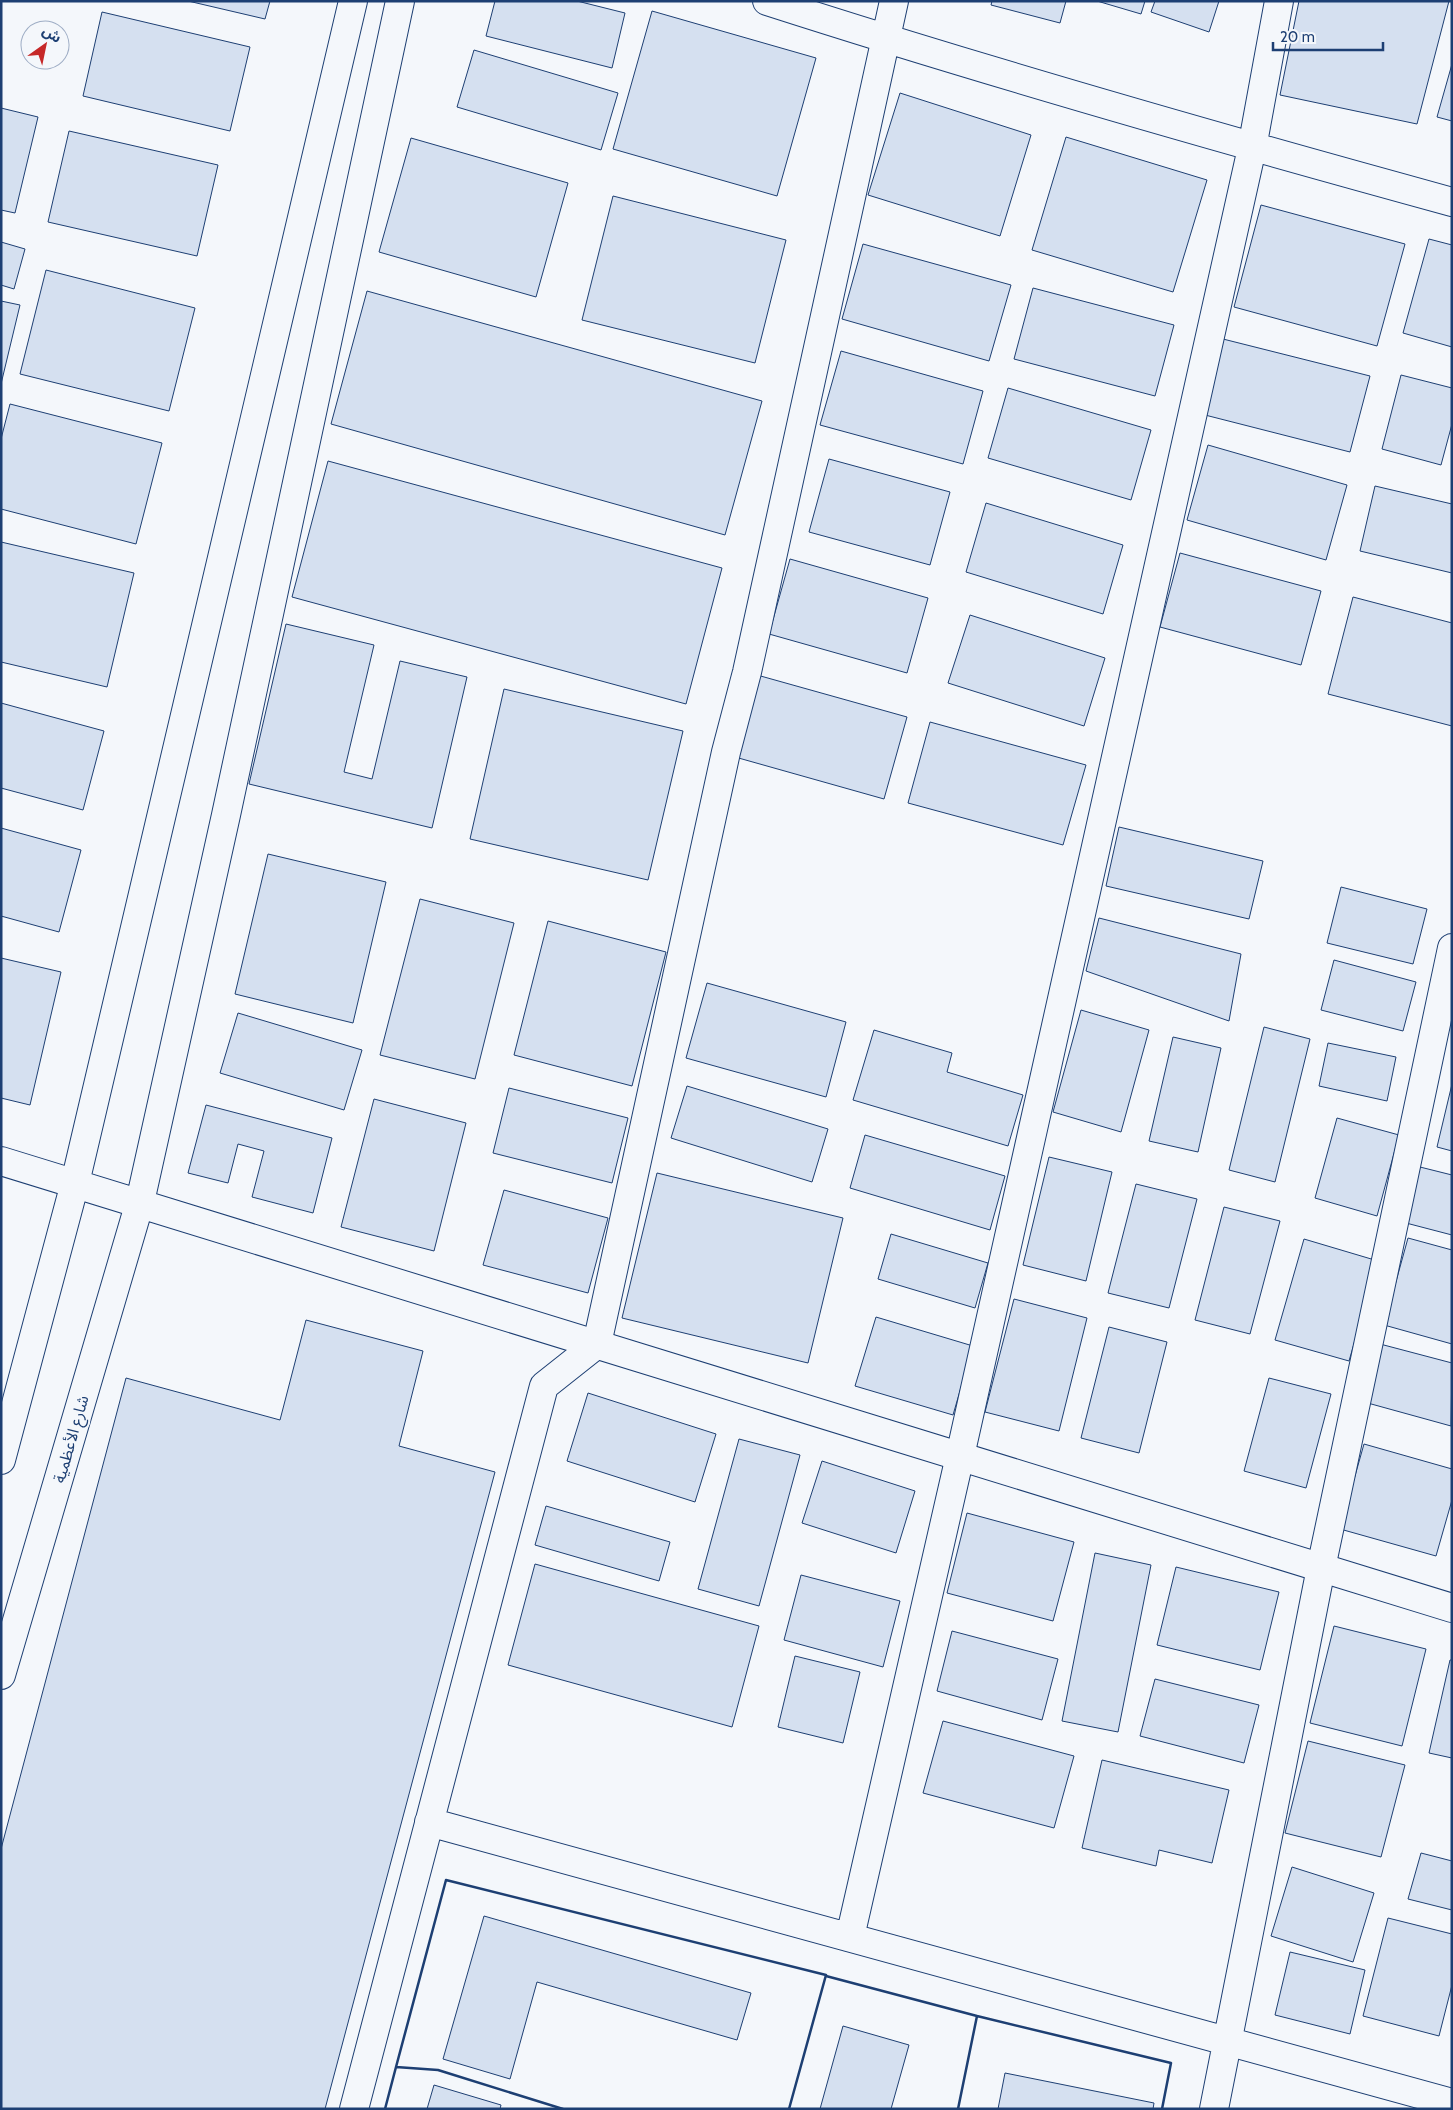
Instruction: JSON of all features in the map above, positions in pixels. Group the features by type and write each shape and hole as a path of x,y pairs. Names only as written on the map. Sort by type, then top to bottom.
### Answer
{"street":[{"path":"1,1460 75,1183 353,1"},
{"name":"شارع الأعظمية","path":"1,1675 140,1202 226,815 400,1"},
{"path":"767,1 887,40 1252,148 1452,202"},
{"path":"354,2109 544,1386 597,1344 726,752 747,672 887,40 894,1"},
{"path":"850,1937 960,1456 1252,148 1279,1"},
{"path":"1214,2109 1321,1568 1452,948"},
{"path":"1,1160 1452,1608"},
{"path":"429,1822 1452,2103"}],"building":[{"path":"188,1 270,1 265,19"},
{"path":"495,1 577,1 625,13 612,68 486,36"},
{"path":"992,1 1066,1 1060,23 991,5"},
{"path":"1097,1 1145,1 1141,14"},
{"path":"1155,1 1219,1 1209,32 1151,12"},
{"path":"1299,1 1449,1 1417,124 1280,95"},
{"path":"652,11 816,58 777,196 613,149"},
{"path":"102,12 250,47 230,131 83,96"},
{"path":"474,50 618,93 601,150 457,107"},
{"path":"1452,64 1452,121 1437,117"},
{"path":"900,93 1031,135 1000,236 868,195"},
{"path":"1,108 38,117 15,213 1,210"},
{"path":"69,131 218,165 197,256 48,222"},
{"path":"1066,137 1207,180 1173,292 1032,250"},
{"path":"411,138 568,183 536,297 379,252"},
{"path":"613,196 786,240 755,363 582,320"},
{"path":"1261,205 1405,244 1377,346 1234,307"},
{"path":"1429,239 1452,245 1452,347 1403,333"},
{"path":"1,242 25,249 14,289 1,285"},
{"path":"863,244 1011,285 989,361 842,319"},
{"path":"46,270 195,308 169,411 20,374"},
{"path":"1033,288 1174,325 1155,396 1014,359"},
{"path":"367,291 762,401 725,535 331,424"},
{"path":"1,301 20,305 1,384"},
{"path":"1223,339 1370,376 1350,452 1205,415"},
{"path":"841,351 983,391 963,464 820,425"},
{"path":"1401,375 1452,388 1452,424 1441,465 1382,449"},
{"path":"1008,388 1151,430 1131,500 988,458"},
{"path":"10,404 162,443 136,544 1,509 1,439"},
{"path":"1208,445 1347,485 1326,560 1187,520"},
{"path":"829,459 950,492 930,565 809,532"},
{"path":"328,461 722,568 686,704 292,597"},
{"path":"1375,486 1452,504 1452,573 1360,551"},
{"path":"986,503 1123,545 1103,614 966,572"},
{"path":"1,542 134,573 107,687 1,662"},
{"path":"1180,553 1321,591 1301,665 1160,627"},
{"path":"790,559 928,598 907,673 769,634"},
{"path":"1353,597 1452,623 1452,726 1328,694"},
{"path":"970,615 1105,658 1084,726 948,683"},
{"path":"286,624 374,645 344,772 372,779 400,661 467,677 432,828 249,784"},
{"path":"757,675 907,717 884,799 735,757"},
{"path":"504,689 683,731 648,880 470,839"},
{"path":"1,703 104,731 83,810 1,788"},
{"path":"930,722 1086,765 1063,845 908,803"},
{"path":"1119,827 1263,861 1249,919 1106,886"},
{"path":"1,828 81,850 59,932 1,916"},
{"path":"268,854 386,882 353,1023 235,994"},
{"path":"1341,887 1427,909 1413,964 1327,943"},
{"path":"420,899 514,923 475,1079 380,1055"},
{"path":"1099,918 1241,954 1229,1021 1086,971"},
{"path":"548,921 666,952 632,1086 514,1055"},
{"path":"1,958 61,972 30,1105 1,1098"},
{"path":"1334,960 1416,982 1403,1031 1321,1010"},
{"path":"707,983 846,1022 826,1097 686,1058"},
{"path":"1081,1010 1149,1030 1121,1132 1053,1112"},
{"path":"238,1013 362,1050 344,1110 220,1073"},
{"path":"1264,1027 1310,1039 1275,1182 1229,1170"},
{"path":"874,1030 952,1053 947,1072 1023,1095 1008,1146 853,1100"},
{"path":"1173,1037 1221,1048 1198,1152 1149,1141"},
{"path":"1328,1043 1396,1057 1387,1101 1319,1086"},
{"path":"1452,1084 1452,1151 1437,1147"},
{"path":"687,1086 828,1129 812,1182 671,1138"},
{"path":"509,1088 628,1118 612,1183 493,1153"},
{"path":"374,1099 466,1123 434,1251 341,1227"},
{"path":"206,1105 332,1138 313,1213 252,1197 264,1151 238,1144 228,1183 188,1173"},
{"path":"1337,1118 1399,1135 1377,1216 1315,1198"},
{"path":"865,1135 1005,1176 990,1230 850,1188"},
{"path":"1049,1157 1112,1172 1086,1281 1023,1265"},
{"path":"1420,1167 1452,1175 1452,1235 1406,1223"},
{"path":"657,1173 843,1218 808,1363 622,1318"},
{"path":"1136,1184 1197,1199 1169,1308 1108,1293"},
{"path":"504,1190 608,1218 588,1293 483,1265"},
{"path":"1224,1207 1280,1221 1250,1334 1195,1320"},
{"path":"891,1234 988,1263 975,1308 878,1279"},
{"path":"1408,1238 1452,1250 1452,1344 1384,1325"},
{"path":"1304,1239 1378,1261 1349,1361 1275,1340"},
{"path":"1014,1299 1087,1318 1059,1431 985,1412"},
{"path":"876,1317 973,1346 953,1415 855,1386"},
{"path":"306,1320 423,1351 399,1446 495,1472 325,2109 1,2109 1,1849 126,1378 280,1420"},
{"path":"1109,1327 1167,1342 1139,1453 1081,1438"},
{"path":"1380,1344 1452,1363 1451,1426 1364,1402"},
{"path":"1269,1378 1331,1394 1306,1488 1244,1471"},
{"path":"588,1393 716,1434 695,1502 567,1461"},
{"path":"739,1439 800,1455 759,1606 698,1589"},
{"path":"1364,1444 1452,1469 1452,1500 1436,1556 1340,1529"},
{"path":"822,1461 915,1491 896,1553 802,1523"},
{"path":"546,1506 670,1542 659,1581 535,1545"},
{"path":"967,1513 1074,1542 1053,1621 947,1593"},
{"path":"1095,1553 1151,1565 1118,1732 1062,1721"},
{"path":"535,1564 759,1626 732,1727 508,1665"},
{"path":"1176,1567 1279,1592 1260,1670 1157,1645"},
{"path":"801,1575 900,1601 883,1667 784,1640"},
{"path":"1334,1626 1426,1649 1402,1746 1310,1723"},
{"path":"952,1631 1058,1659 1042,1720 937,1691"},
{"path":"795,1656 860,1672 843,1743 778,1727"},
{"path":"1450,1660 1452,1660 1452,1758 1429,1753"},
{"path":"1155,1679 1259,1705 1244,1763 1140,1736"},
{"path":"943,1721 1074,1756 1054,1828 923,1793"},
{"path":"1308,1741 1405,1765 1381,1857 1285,1833"},
{"path":"1102,1760 1229,1790 1212,1863 1159,1850 1156,1866 1082,1848"},
{"path":"1421,1853 1452,1861 1452,1910 1408,1899"},
{"path":"1292,1867 1374,1893 1353,1962 1271,1936"},
{"path":"484,1916 751,1993 737,2040 537,1982 510,2079 443,2059"},
{"path":"1388,1918 1452,1934 1452,1985 1439,2036 1363,2016"},
{"path":"1290,1952 1365,1970 1350,2034 1275,2015"},
{"path":"843,2026 909,2045 891,2109 820,2109"},
{"path":"1005,2073 1154,2103 1153,2109 998,2109"},
{"path":"434,2085 501,2105 500,2109 427,2109"}],"wall":[{"path":"563,2109 438,2070 396,2067 446,1880 826,1975 789,2109"},
{"path":"826,1976 977,2016 958,2109"},
{"path":"977,2016 1171,2063 1162,2109"},
{"path":"385,2109 396,2067"}]}
